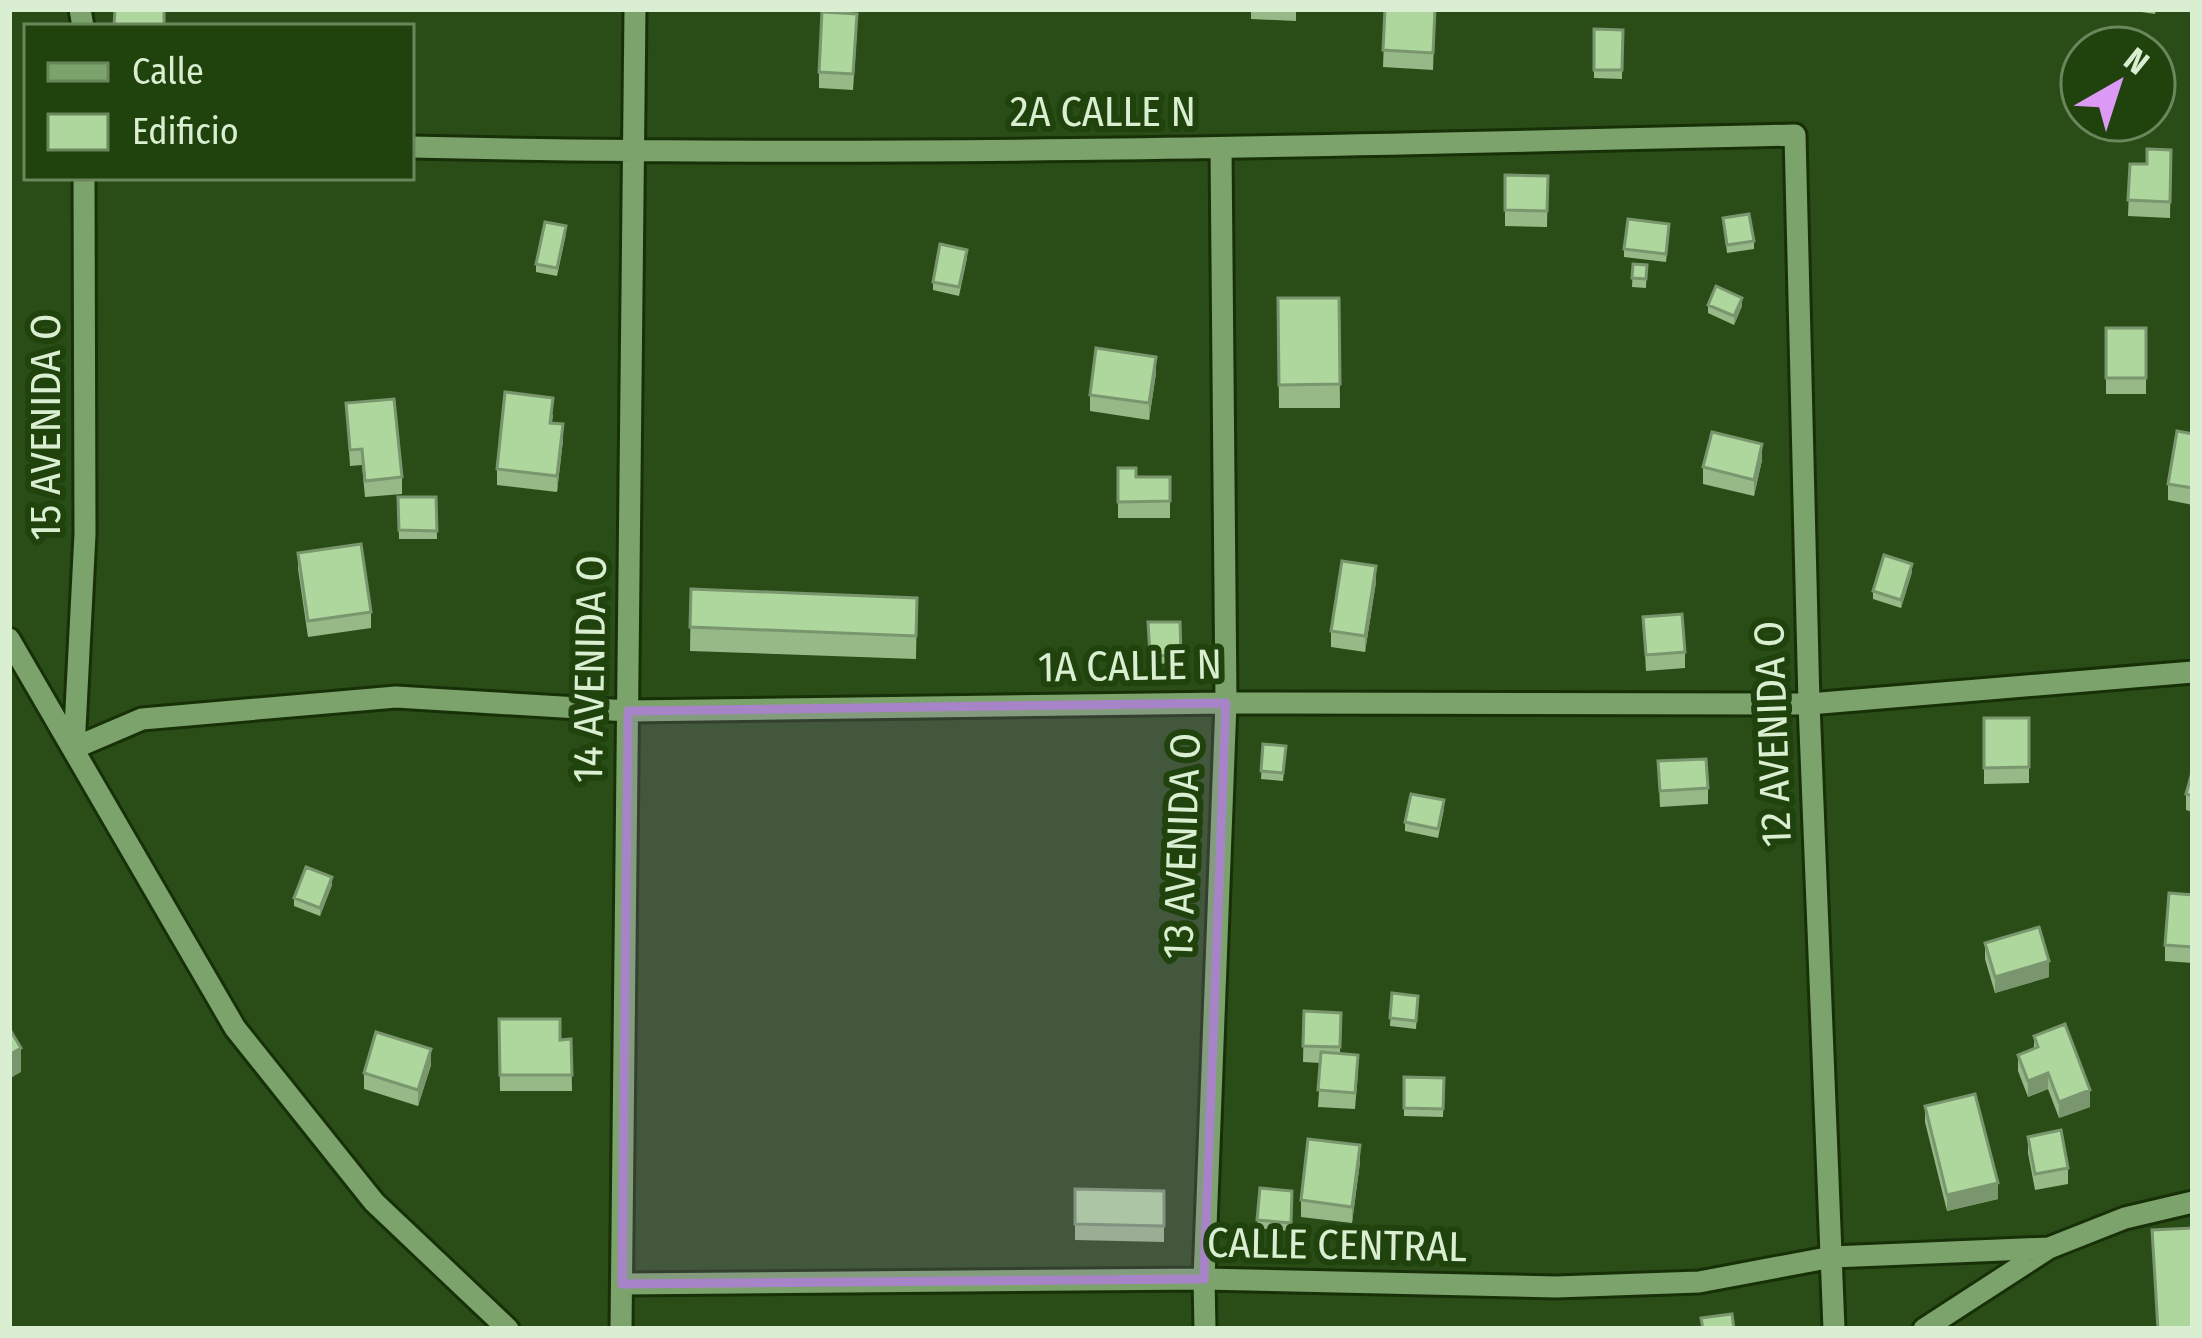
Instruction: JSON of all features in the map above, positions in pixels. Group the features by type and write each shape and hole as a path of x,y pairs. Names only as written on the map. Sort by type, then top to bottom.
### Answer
{"street":[{"name":"14 AVENIDA O","path":"621,1329 634,9"},
{"name":"2A CALLE N","path":"414,147 633,152 1221,149 1795,135"},
{"name":"12 AVENIDA O","path":"1795,135 1809,704 1834,1329"},
{"name":"13 AVENIDA O","path":"1205,1329 1226,703 1221,149"},
{"name":"15 AVENIDA O","path":"74,748 85,534 85,180"},
{"path":"9,639 235,1028 374,1202 508,1329"},
{"name":"1A CALLE N","path":"74,748 142,719 396,697 628,711 1226,703 1809,704 2193,672"},
{"path":"1924,1329 2049,1248 2125,1218 2193,1202"},
{"name":"CALLE CENTRAL","path":"622,1284 1204,1279 1556,1287 1699,1282 1832,1257 2049,1248"}],"highlighted area":[{"path":"1226,703 1204,1279 622,1284 628,711"}],"building":[{"path":"115,9 164,9 164,24 114,24"},
{"path":"1385,9 1435,9 1433,53 1383,50"},
{"path":"822,12 857,14 853,74 819,72"},
{"path":"1594,29 1623,30 1622,70 1594,70"},
{"path":"2147,149 2171,150 2170,202 2128,200 2130,164 2147,164"},
{"path":"1505,175 1548,176 1547,211 1505,210"},
{"path":"1749,214 1754,241 1727,245 1723,218"},
{"path":"1628,219 1669,224 1666,254 1624,249"},
{"path":"545,222 566,226 557,268 536,264"},
{"path":"940,244 967,250 959,287 933,282"},
{"path":"1633,264 1647,265 1646,279 1632,278"},
{"path":"1716,286 1742,298 1734,316 1708,305"},
{"path":"1278,298 1339,298 1340,384 1279,385"},
{"path":"2106,328 2146,328 2146,378 2106,378"},
{"path":"1096,348 1156,357 1149,403 1090,395"},
{"path":"505,392 553,398 550,423 563,424 557,476 497,469"},
{"path":"394,399 402,477 365,481 362,449 350,450 346,403"},
{"path":"2177,431 2193,434 2193,488 2168,484"},
{"path":"1712,432 1762,444 1754,480 1703,467"},
{"path":"1118,468 1136,468 1136,477 1170,477 1170,501 1118,502"},
{"path":"398,497 436,497 437,531 399,530"},
{"path":"361,544 371,612 308,621 298,553"},
{"path":"1884,555 1912,564 1901,600 1873,591"},
{"path":"1342,561 1376,566 1365,636 1331,631"},
{"path":"691,589 917,598 916,636 690,627"},
{"path":"1682,614 1685,652 1646,655 1643,617"},
{"path":"1148,622 1180,622 1181,655 1150,656"},
{"path":"1984,718 2029,718 2029,767 1984,768"},
{"path":"1263,744 1286,746 1283,773 1261,771"},
{"path":"1706,759 1708,788 1660,791 1658,761"},
{"path":"2193,769 2193,796 2186,794"},
{"path":"1411,794 1444,800 1438,829 1405,822"},
{"path":"306,867 332,877 320,908 294,898"},
{"path":"2169,893 2193,895 2193,947 2165,945"},
{"path":"2039,927 2049,961 1995,977 1985,943"},
{"path":"1392,993 1418,996 1416,1021 1390,1018"},
{"path":"1304,1011 1341,1013 1340,1047 1303,1046"},
{"path":"499,1019 560,1019 560,1040 571,1039 572,1075 500,1075"},
{"path":"2065,1024 2090,1090 2059,1102 2048,1073 2028,1081 2018,1055 2038,1047 2034,1036"},
{"path":"9,1028 21,1048 9,1055"},
{"path":"376,1032 431,1049 418,1090 364,1073"},
{"path":"1321,1052 1358,1055 1355,1093 1318,1090"},
{"path":"1404,1077 1444,1078 1443,1109 1404,1108"},
{"path":"1975,1094 1998,1183 1947,1195 1925,1106"},
{"path":"2061,1130 2068,1168 2035,1174 2028,1137"},
{"path":"1308,1139 1360,1145 1352,1207 1301,1200"},
{"path":"1260,1188 1292,1191 1291,1223 1257,1220"},
{"path":"1075,1189 1164,1191 1164,1226 1075,1224"},
{"path":"2193,1228 2193,1329 2158,1329 2152,1230"},
{"path":"1732,1314 1734,1329 1703,1329 1701,1318"}]}
